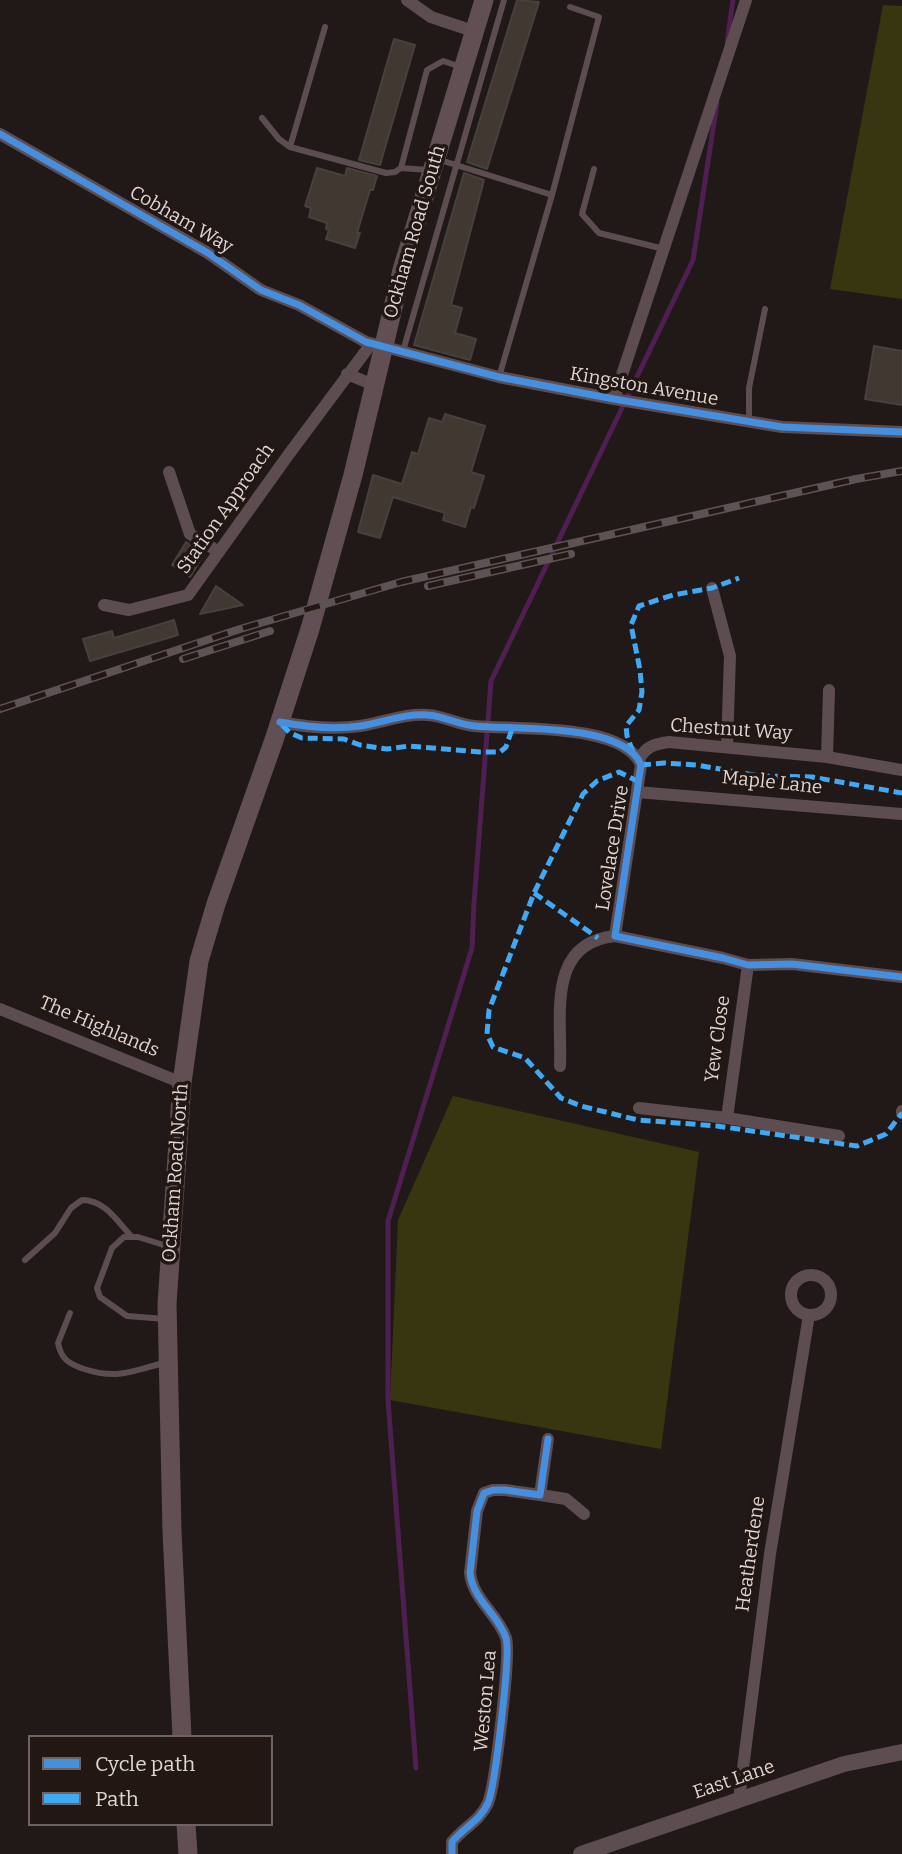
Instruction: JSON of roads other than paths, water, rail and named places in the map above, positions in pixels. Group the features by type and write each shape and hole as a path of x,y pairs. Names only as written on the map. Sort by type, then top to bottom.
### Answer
{"main road":[{"name":"Ockham Road South","path":"310,629 386,348 402,270 484,0"},
{"name":"Ockham Road North","path":"182,1735 172,1532 167,1319 182,1083 199,961 310,629"},
{"path":"187,1826 188,1854"}],"street":[{"path":"407,0 431,17 473,31"},
{"name":"Kingston Avenue","path":"614,399 746,0"},
{"name":"Cobham Way","path":"0,134 208,253 261,290 299,305 386,348"},
{"name":"Kingston Avenue","path":"386,348 499,377 782,427 902,432"},
{"name":"Station Approach","path":"104,605 129,610 188,595 347,374 386,348"},
{"path":"347,374 374,385"},
{"path":"169,472 190,534 219,552"},
{"path":"712,588 730,656 727,747"},
{"path":"827,757 829,690"},
{"name":"Lovelace Drive","path":"280,722 313,728 358,726 429,715 476,726 546,729 597,735 625,749 639,759 641,765 615,936 748,965 792,964 902,977"},
{"name":"Chestnut Way","path":"639,759 644,750 652,744 669,742 827,757 902,770"},
{"name":"Maple Lane","path":"638,792 902,814"},
{"path":"560,1066 562,978 577,951 598,938 615,936"},
{"name":"Yew Close","path":"727,1118 748,965"},
{"name":"The Highlands","path":"0,1009 182,1083"},
{"path":"639,1108 727,1118 839,1136"},
{"name":"Heatherdene","path":"739,1800 770,1554 809,1315"},
{"path":"540,1495 548,1439"},
{"name":"Weston Lea","path":"452,1854 452,1842 483,1813 493,1788 508,1652 502,1627 471,1584 470,1564 479,1501 484,1493 493,1490 540,1495 566,1499 584,1514"},
{"name":"East Lane","path":"581,1854 844,1764 902,1752"}],"lane":[{"path":"386,348 457,165 504,0"},
{"path":"499,377 552,195 599,17 570,7"},
{"path":"290,146 325,27"},
{"path":"401,167 427,70 443,61 463,67"},
{"path":"262,118 279,139 290,146 386,173 395,172 401,167 457,165 552,195"},
{"path":"594,169 582,214 586,219 599,233 664,248"},
{"path":"749,421 749,388 765,309"},
{"path":"25,1260 55,1233 71,1208 82,1200 100,1203 131,1236 171,1247"},
{"path":"131,1236 120,1240 112,1248 97,1294 127,1316 167,1319"},
{"path":"70,1313 58,1343 63,1358 72,1364 103,1375 115,1375 169,1361"}],"waterway":[{"path":"727,42 733,0"},
{"path":"416,1768 388,1400 388,1221 472,948 491,681 693,260 717,103"}],"railway":[{"path":"0,709 240,629 401,582 856,479 902,471"},
{"path":"428,586 571,554"},
{"path":"183,659 270,631"}]}
